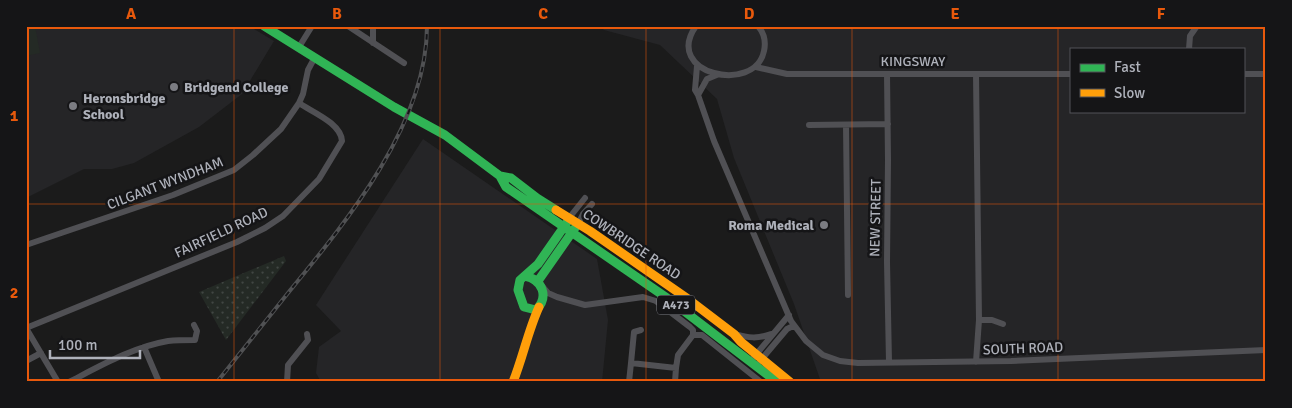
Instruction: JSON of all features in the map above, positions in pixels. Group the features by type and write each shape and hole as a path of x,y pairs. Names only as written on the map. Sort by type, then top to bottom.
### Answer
{"main road":[{"name":"COWBRIDGE ROAD","path":"264,26 445,135 500,176 506,186 790,382"},
{"name":"COWBRIDGE ROAD","path":"500,176 511,178 537,198 590,231 688,299 734,334 777,382"},
{"path":"530,328 529,316 526,308 521,303 518,290 520,280 538,264 564,227 574,221"},
{"path":"539,282 547,266 572,232 574,221"},
{"path":"513,382 521,363 530,328 544,296 539,282 531,276 525,276"},
{"path":"526,308 536,310 541,304"},
{"path":"521,363 521,382"}],"street":[{"path":"300,48 312,26"},
{"path":"348,26 404,63"},
{"path":"373,26 373,43"},
{"path":"695,27 689,42 691,55 697,66 711,73 720,74 745,72 756,67 764,54 765,42 758,26"},
{"path":"1189,48 1190,36 1197,26"},
{"name":"CILGANT WYNDHAM","path":"26,246 174,195 234,170 281,129 299,103 308,70 315,57"},
{"path":"697,66 694,90 698,95 714,141 793,326 756,360"},
{"name":"KINGSWAY","path":"756,67 787,74 1070,74"},
{"path":"698,95 707,79 720,74"},
{"name":"NEW STREET","path":"887,74 889,362"},
{"path":"976,74 979,320 976,362"},
{"path":"1244,74 1266,74"},
{"name":"FAIRFIELD ROAD","path":"26,328 237,242 265,228 283,216 319,179 342,141 342,137 334,126 299,103"},
{"path":"846,124 848,296"},
{"path":"809,125 888,124"},
{"path":"574,221 585,198"},
{"path":"574,221 587,211 592,204"},
{"path":"587,211 587,225 590,231"},
{"path":"539,282 548,293 591,306 642,297 656,301 693,330 693,335 678,355 675,382"},
{"path":"541,304 557,297"},
{"path":"756,360 772,334 789,315"},
{"path":"979,320 992,320 1003,324"},
{"path":"69,382 97,367 144,347 168,341 195,340 197,331 194,325"},
{"name":"SOUTH ROAD","path":"793,326 806,341 823,355 840,361 858,363 976,362 1266,350"},
{"path":"26,328 58,382"},
{"path":"629,382 634,332 641,330"},
{"path":"734,334 751,338 765,337 772,334"},
{"path":"693,335 702,335 761,382"},
{"path":"287,382 288,365 310,337"},
{"path":"144,347 159,382"},
{"path":"26,361 41,353"},
{"path":"631,363 676,368"}],"shaded area":[{"path":"26,26 249,26 274,41 242,94 199,127 134,163 112,169 84,169 26,198"},
{"path":"26,26 35,26 40,53 26,56"},
{"path":"599,26 1266,26 1266,382 821,382 794,304 734,158 717,99 660,45 604,30"},
{"path":"423,139 597,259 608,320 602,382 321,382 316,373 319,347 341,331 316,305"},
{"path":"284,256 286,261 226,340 199,292"}],"railway":[{"path":"217,382 335,235 380,169 399,135 414,99 423,63 427,26"}],"traffic: fast":[{"path":"264,26 394,107 445,135 500,176 511,178 556,210"},
{"path":"500,176 506,187 667,298 777,382"},
{"path":"525,276 536,281 542,290 542,300 536,310 524,307 518,290 520,280 538,264 568,221"},
{"path":"538,281 575,228"}],"traffic: slow":[{"path":"556,210 590,231 688,299 734,334 741,342 790,382"},
{"path":"513,382 539,307"}],"place":[{"name":"Bridgend College","path":"174,87"},
{"name":"Heronsbridge School","path":"73,106"},
{"name":"Roma Medical","path":"824,225"}]}
